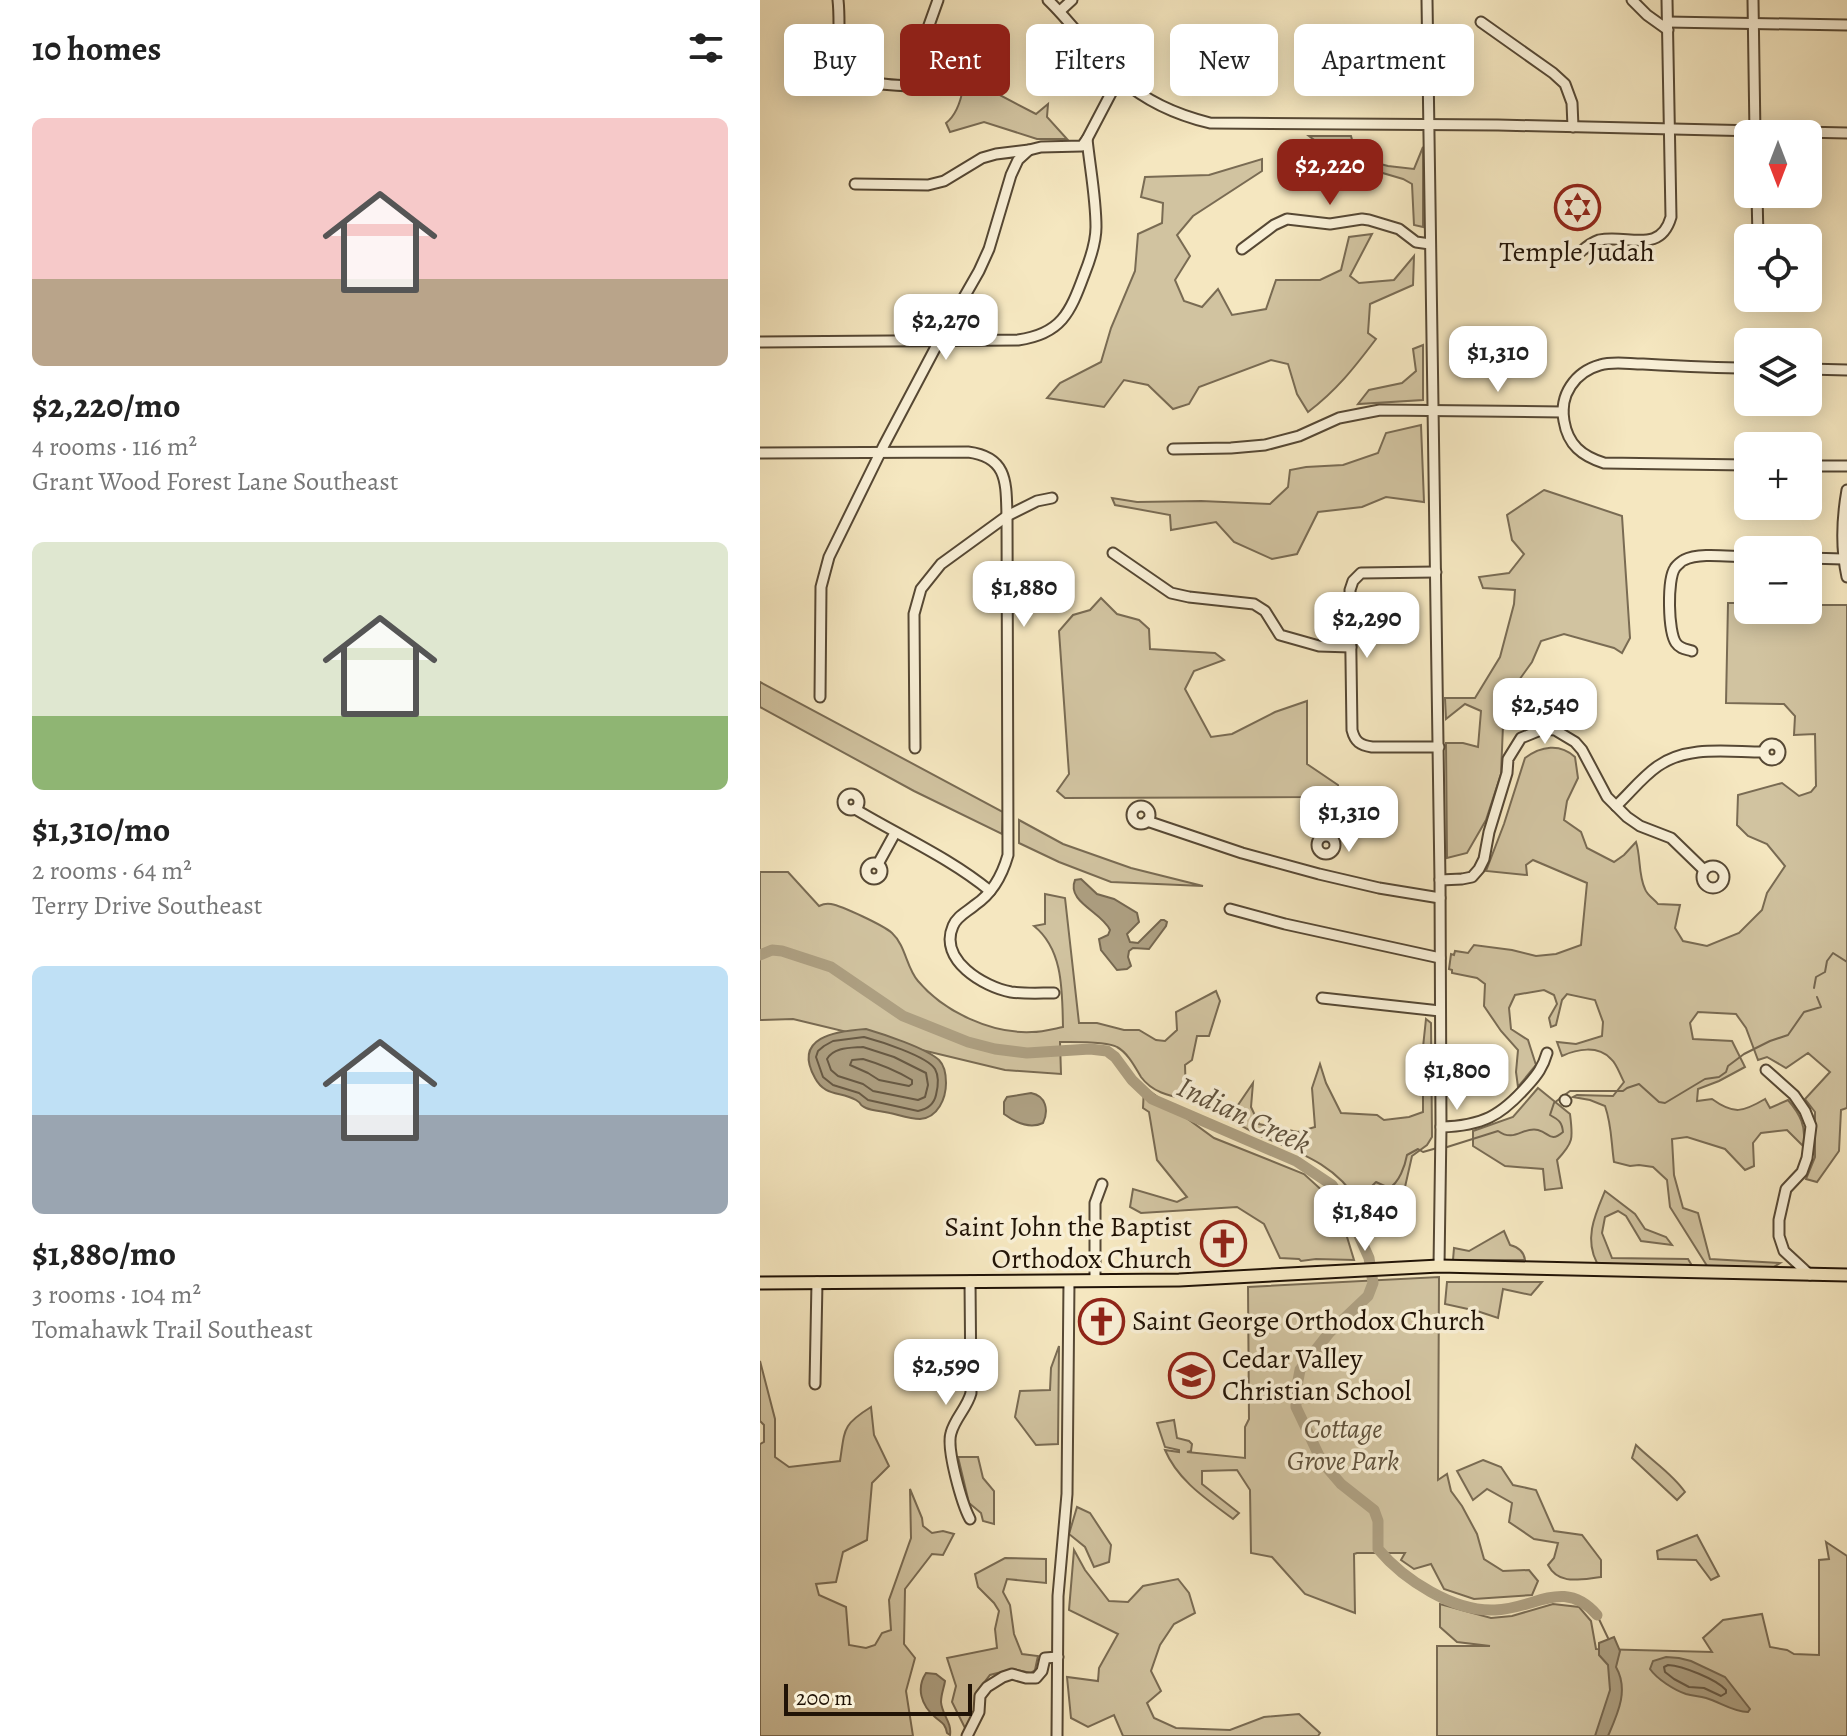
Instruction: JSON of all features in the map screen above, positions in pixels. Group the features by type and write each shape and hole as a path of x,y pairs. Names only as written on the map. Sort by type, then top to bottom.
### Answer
{"main road":[{"path":"760,1283 1206,1279 1439,1266 1847,1275"}],"street":[{"path":"838,0 840,55 848,69 860,79 873,84 920,86 926,79 928,28 938,0"},
{"path":"1048,0 1071,24"},
{"path":"1060,11 1072,0"},
{"path":"1427,0 1439,747 1439,1266"},
{"path":"1632,0 1647,15 1668,26 1753,23 1847,25"},
{"path":"1578,254 1588,244 1598,241 1650,240 1660,237 1668,228 1671,217 1667,0"},
{"path":"1753,0 1755,120"},
{"path":"1481,22 1565,84 1572,103 1573,127"},
{"path":"855,184 928,185 944,181 982,158 996,154 1041,147 1082,146 1110,96"},
{"path":"1143,96 1186,117 1210,123 1429,124 1734,132"},
{"path":"1822,133 1847,133"},
{"path":"760,342 1018,340 1032,338 1054,327 1073,305 1089,263 1095,236 1087,139"},
{"path":"820,697 823,573 880,452 979,271 989,249 1011,175 1018,160 1029,150"},
{"path":"1242,249 1287,219 1330,224 1369,220 1399,229 1416,242 1430,244"},
{"path":"1734,368 1602,364 1576,377 1569,387 1563,412 1567,433 1575,446 1588,458 1604,463 1734,465"},
{"path":"1822,369 1847,370"},
{"path":"1173,449 1265,445 1299,436 1353,414 1380,410 1563,412"},
{"path":"760,453 981,453 1003,473 1007,516 1009,838 1004,870 990,891 959,918 952,928 950,939 958,961 978,979 993,987 1008,992 1054,993"},
{"path":"1822,466 1847,466"},
{"path":"1847,490 1843,559 1847,577"},
{"path":"915,748 914,614 921,589 941,564 1007,516 1037,501 1052,498"},
{"path":"1113,553 1171,593 1254,604 1265,611 1280,635 1319,646 1351,647"},
{"path":"1692,651 1680,647 1673,639 1670,628 1671,578 1675,567 1694,556 1734,557"},
{"path":"1822,558 1843,559"},
{"path":"1436,572 1361,573 1353,581 1350,590 1352,730 1355,740 1372,747 1439,747"},
{"path":"1440,880 1472,877 1479,869 1507,773 1508,759 1521,738 1543,729 1555,730 1575,742 1602,789 1627,817 1640,826 1671,838 1704,870"},
{"path":"1616,806 1659,765 1681,756 1710,751 1763,752"},
{"path":"855,809 946,860 990,891"},
{"path":"1147,821 1242,853 1319,874 1440,898"},
{"path":"878,864 895,833"},
{"path":"1319,874 1324,853"},
{"path":"1230,909 1440,958"},
{"path":"1322,998 1440,1011"},
{"path":"1441,1127 1464,1126 1503,1111 1544,1066 1547,1053"},
{"path":"1766,1070 1794,1095 1811,1126 1807,1158 1802,1172 1786,1189 1779,1220 1779,1236 1784,1251 1810,1275"},
{"path":"1095,1281 1095,1203 1102,1184"},
{"path":"970,1281 971,1393 951,1431 950,1442 964,1508 970,1519"},
{"path":"1057,1736 1060,1563 1067,1494 1069,1281"},
{"path":"815,1384 817,1282"},
{"path":"967,1736 979,1712 980,1696 987,1687 1012,1674 1036,1678 1042,1671 1045,1658 1058,1657"}],"green space":[{"path":"962,96 1002,96 1036,114 1048,104 1047,117 1067,139 1037,139 984,122 950,132 946,123"},
{"path":"1309,136 1351,136 1357,158 1414,169 1423,147 1423,227 1414,225 1412,184 1342,161"},
{"path":"1262,159 1262,171 1193,216 1177,235 1190,256 1175,280 1184,301 1202,307 1218,289 1232,315 1266,309 1276,280 1320,280 1341,270 1349,237 1372,234 1350,276 1359,283 1394,280 1414,256 1413,285 1370,304 1368,333 1376,339 1345,378 1308,412 1297,394 1288,364 1271,360 1199,387 1189,404 1173,409 1148,385 1124,380 1104,407 1047,398 1060,383 1101,362 1111,328 1135,271 1138,234 1162,223 1163,203 1141,197 1145,177 1209,175"},
{"path":"1423,345 1423,400 1358,404 1369,390 1402,383 1416,371 1413,349"},
{"path":"1421,425 1424,502 1386,497 1362,507 1318,512 1297,554 1272,559 1234,542 1216,522 1171,530 1170,515 1115,505 1112,498 1137,502 1270,504 1288,487 1290,470 1343,465 1378,453 1386,433"},
{"path":"1544,490 1622,516 1630,638 1622,653 1564,634 1541,641 1532,662 1504,701 1501,774 1486,820 1467,853 1447,858 1446,743 1478,747 1481,711 1465,704 1446,719 1445,698 1475,698 1500,657 1515,590 1483,588 1479,577 1509,573 1524,554 1512,540 1507,515"},
{"path":"1101,598 1117,614 1139,620 1149,629 1150,649 1215,653 1224,660 1194,671 1185,689 1211,737 1232,734 1275,712 1307,701 1307,764 1338,785 1339,794 1307,797 1065,798 1057,791 1069,774 1059,631 1073,615 1090,610"},
{"path":"1728,603 1734,603 1734,624 1822,624 1822,605 1847,605 1847,1108 1841,1110 1839,1151 1817,1182 1806,1179 1815,1157 1815,1112 1805,1099 1830,1072 1808,1053 1786,1068 1767,1057 1758,1060 1746,1028 1736,1014 1698,1012 1690,1023 1693,1039 1732,1041 1745,1067 1698,1089 1697,1101 1712,1099 1726,1108 1738,1110 1765,1099 1770,1108 1788,1100 1802,1121 1803,1146 1787,1130 1761,1133 1753,1143 1754,1166 1745,1170 1725,1149 1687,1137 1672,1139 1674,1175 1683,1208 1698,1213 1710,1259 1780,1263 1772,1268 1709,1269 1670,1207 1667,1180 1653,1167 1614,1162 1605,1106 1573,1097 1613,1096 1624,1082 1613,1061 1606,1055 1594,1050 1581,1050 1562,1056 1557,1042 1576,1044 1602,1036 1603,1022 1595,1000 1567,994 1562,1000 1556,1025 1551,1027 1549,1018 1557,1004 1554,995 1544,990 1515,995 1509,1008 1511,1029 1528,1040 1536,1065 1518,1087 1518,1050 1484,1006 1485,984 1477,978 1452,973 1449,969 1451,954 1454,955 1455,951 1468,953 1474,945 1536,956 1556,954 1581,945 1587,883 1533,860 1526,865 1527,875 1486,871 1525,758 1550,748 1563,750 1575,757 1578,778 1567,801 1564,820 1581,832 1587,848 1614,862 1636,842 1641,877 1647,893 1658,904 1680,905 1675,928 1683,941 1707,946 1739,933 1762,910 1767,893 1785,866 1767,844 1748,836 1737,825 1738,795 1782,783 1799,796 1811,792 1816,786 1815,734 1794,735 1795,716 1784,704 1726,703"},
{"path":"760,682 1003,812 1002,834 914,791 760,707"},
{"path":"1019,820 1063,844 1131,868 1203,886 1111,882 1019,843"},
{"path":"760,872 788,872 819,906 836,905 892,933 918,981 941,1002 985,1025 1017,1032 1040,1032 1063,1027 1056,960 1044,936 1034,926 1045,924 1045,894 1065,898 1079,1023 1139,1030 1156,1040 1165,1041 1177,1030 1176,1012 1216,991 1220,1001 1209,1036 1197,1036 1192,1060 1185,1065 1186,1099 1167,1095 1150,1086 1125,1053 1106,1044 1060,1042 1061,1074 1005,1070 793,1019 760,1020"},
{"path":"1426,1019 1431,1023 1432,1137 1412,1156 1405,1187 1358,1202 1339,1178 1316,1161 1255,1133 1211,1108 1216,1104 1238,1105 1253,1083 1251,1107 1259,1124 1298,1132 1315,1127 1312,1088 1320,1064 1341,1113 1377,1115 1384,1120 1423,1112"},
{"path":"1144,1087 1214,1138 1304,1174 1337,1204 1354,1260 1301,1261 1280,1258 1264,1224 1237,1207 1141,1213 1130,1207 1133,1189 1177,1202 1187,1197 1157,1160 1149,1112 1143,1108"},
{"path":"1538,1088 1570,1114 1571,1139 1557,1160 1562,1188 1545,1190 1543,1169 1505,1166 1473,1146 1473,1131 1513,1117"},
{"path":"1605,1191 1635,1214 1645,1229 1666,1237 1672,1245 1641,1241 1626,1216 1618,1211 1605,1217 1602,1233 1612,1258 1688,1259 1694,1269 1597,1263 1591,1236"},
{"path":"1504,1231 1510,1245 1520,1250 1525,1260 1453,1260 1454,1248 1469,1251"},
{"name":"Cottage Grove Park","path":"1439,1277 1438,1480 1447,1474 1451,1491 1477,1534 1484,1559 1503,1571 1529,1570 1538,1581 1532,1595 1474,1599 1444,1589 1431,1564 1414,1569 1401,1560 1405,1553 1357,1553 1354,1554 1355,1613 1305,1594 1272,1557 1251,1553 1250,1490 1237,1470 1202,1471 1202,1484 1239,1513 1233,1519 1194,1489 1178,1471 1165,1450 1179,1450 1165,1447 1157,1423 1174,1420 1177,1438 1192,1444 1191,1451 1187,1452 1245,1458 1245,1427 1249,1419 1248,1287"},
{"path":"1447,1282 1542,1282 1531,1295 1503,1289 1498,1318 1445,1304"},
{"path":"1059,1346 1058,1444 1036,1445 1015,1417 1020,1391 1050,1390 1051,1368"},
{"path":"760,1361 775,1419 775,1457 789,1467 840,1461 846,1429 871,1407 874,1435 889,1466 872,1483 867,1540 843,1552 836,1582 816,1584 819,1595 846,1607 849,1645 866,1648 875,1645 882,1633 891,1630 889,1600 911,1538 910,1489 923,1526 932,1533 943,1531 954,1534 943,1555 932,1554 905,1589 904,1644 915,1658 906,1691 913,1736 760,1736 760,1444 764,1442 764,1425 760,1421"},
{"path":"1636,1445 1680,1485 1685,1492 1677,1500 1632,1458"},
{"path":"958,1457 978,1457 983,1478 994,1491 994,1524 983,1521 981,1513 969,1503"},
{"path":"1483,1460 1501,1467 1513,1485 1536,1490 1554,1531 1582,1535 1601,1560 1601,1577 1571,1580 1558,1576 1548,1565 1554,1558 1558,1543 1534,1539 1509,1522 1512,1503 1487,1489 1473,1500 1457,1471"},
{"path":"1077,1507 1090,1513 1111,1545 1109,1562 1094,1567 1085,1547 1069,1534"},
{"path":"1697,1535 1719,1576 1711,1580 1696,1560 1658,1559 1657,1551"},
{"path":"1826,1542 1847,1556 1847,1736 1437,1736 1437,1646 1490,1646 1457,1642 1440,1627 1440,1604 1491,1618 1512,1616 1553,1604 1579,1607 1591,1621 1596,1649 1712,1652 1703,1638 1723,1620 1762,1614 1770,1647 1794,1654 1819,1655 1819,1560 1829,1559"},
{"path":"1074,1550 1109,1601 1128,1602 1143,1586 1178,1579 1189,1593 1195,1613 1174,1624 1160,1645 1151,1671 1161,1691 1147,1703 1154,1718 1176,1728 1230,1730 1264,1717 1299,1714 1320,1733 1318,1736 1123,1736 1114,1715 1088,1727 1071,1718 1067,1677 1098,1681 1099,1668 1118,1634 1069,1610"},
{"path":"1005,1558 1046,1559 1046,1583 1007,1579 1003,1592 1010,1605 1014,1634 1022,1654 1038,1656 1035,1670 1031,1673 1013,1669 990,1675 977,1692 975,1712 966,1730 952,1702 956,1686 947,1658 997,1648 995,1629 999,1611 978,1587 975,1574"}],"water":[{"path":"1081,879 1097,894 1114,899 1137,913 1139,922 1127,934 1130,942 1138,943 1161,920 1167,922 1149,949 1133,948 1129,951 1131,966 1127,969 1117,970 1101,950 1099,939 1108,935 1110,930 1076,895 1075,880"},
{"path":"866,1029 915,1046 941,1062 946,1089 943,1101 932,1115 916,1119 869,1109 819,1084 809,1064 813,1045 831,1035"},
{"path":"1031,1093 1040,1097 1045,1104 1043,1123 1023,1124 1004,1114 1007,1097"},
{"path":"1614,1637 1620,1651 1616,1667 1622,1684 1621,1702 1608,1736 1595,1736 1610,1690 1608,1665 1599,1655 1599,1643"},
{"path":"1666,1657 1691,1661 1725,1677 1750,1709 1748,1712 1737,1710 1671,1687 1650,1669 1653,1661"},
{"path":"926,1673 936,1674 945,1681 941,1702 950,1735 923,1702 921,1685"}],"waterway":[{"name":"Indian Creek","path":"760,955 772,950 782,951 831,967 903,1016 968,1042 1027,1053 1090,1049 1107,1051 1152,1099 1296,1161 1332,1185 1345,1204 1369,1258 1373,1283 1368,1296 1329,1333 1300,1370 1296,1407 1322,1462 1341,1484 1374,1510 1378,1521 1378,1549 1401,1572 1431,1592 1463,1606 1495,1610 1561,1596 1585,1604 1597,1615"},
{"path":"1814,988 1816,977 1825,972 1827,961 1833,953 1847,962"},
{"path":"1444,1148 1498,1131 1514,1135 1533,1129 1555,1137 1563,1129 1560,1122 1550,1115 1554,1103 1570,1091 1623,1091 1639,1084 1659,1102 1665,1103 1705,1079 1719,1077 1744,1054 1788,1035 1804,1012 1821,1007 1817,997"},
{"path":"1345,1204 1376,1182 1389,1188 1393,1186 1407,1155 1418,1149 1423,1152 1437,1148"},
{"name":"Indian Creek","path":"1597,1615 1608,1638"}],"place":[{"name":"Temple Judah","path":"1577,207"},
{"name":"Saint John the Baptist Orthodox Church","path":"1223,1243"},
{"name":"Saint George Orthodox Church","path":"1101,1321"},
{"name":"Cedar Valley Christian School","path":"1191,1375"}]}
